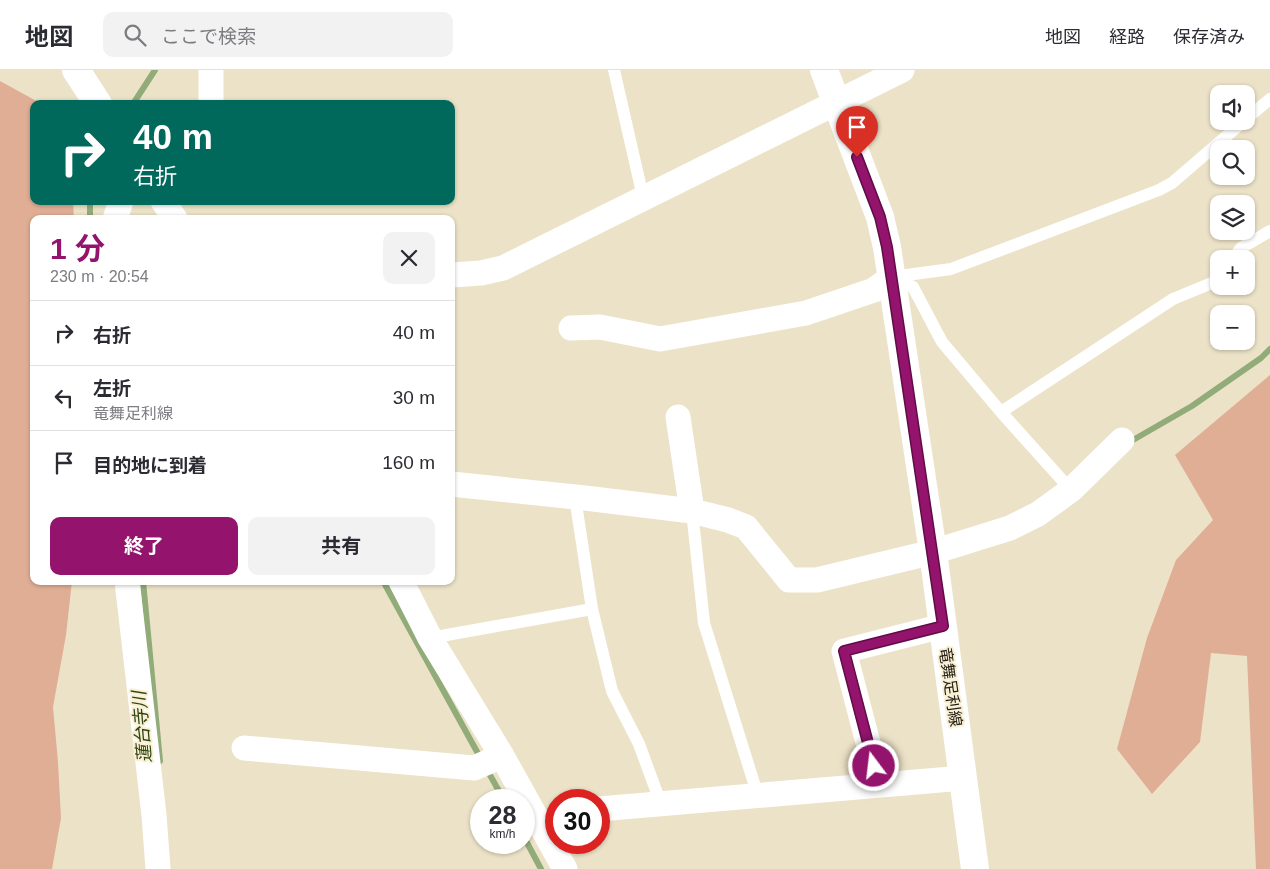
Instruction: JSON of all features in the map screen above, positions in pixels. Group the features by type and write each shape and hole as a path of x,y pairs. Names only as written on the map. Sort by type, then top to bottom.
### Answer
{"main road":[{"path":"76,70 95,100"},
{"name":"竜舞足利線","path":"824,70 880,217 892,277 933,552 975,869"}],"street":[{"path":"211,70 211,100"},
{"path":"455,275 481,273 503,268 902,70"},
{"path":"571,328 600,327 660,339 806,313 874,290 892,277"},
{"path":"678,417 692,511"},
{"path":"455,484 575,496 692,511 728,520 746,527 789,580 817,580 933,552 1010,528 1038,514 1071,490 1122,440"},
{"path":"127,585 154,816 158,869"},
{"path":"402,585 430,638 502,756 545,813"},
{"path":"879,785 844,651 943,626"},
{"path":"244,748 474,768 502,756"},
{"path":"610,808 963,778"},
{"path":"561,854 566,869"}],"lane":[{"path":"614,70 643,197"},
{"path":"1255,112 1270,99"},
{"path":"892,277 951,269 1159,190 1172,182 1233,130"},
{"path":"1239,250 1270,231"},
{"path":"892,277 913,287 942,342 1001,412 1071,490"},
{"path":"1001,412 1173,299 1210,284"},
{"path":"575,496 592,609 612,691 639,744 661,804"},
{"path":"692,511 704,623 758,796"},
{"path":"430,638 592,609"}],"shaded area":[{"path":"0,81 35,100 30,100 30,205 73,205 74,215 30,215 30,585 72,585 66,635 53,707 61,818 52,869 0,869"},
{"path":"1270,375 1270,869 1256,869 1247,656 1211,653 1200,742 1152,794 1117,749 1147,638 1176,560 1213,520 1175,455"}],"waterway":[{"name":"蓮台寺川","path":"136,100 155,70"},
{"name":"蓮台寺川","path":"90,205 90,215"},
{"path":"1133,440 1192,406 1261,358 1270,349"},
{"name":"蓮台寺川","path":"143,585 160,761"},
{"path":"385,585 481,759"},
{"path":"486,768 498,789"},
{"path":"533,854 541,869"}],"route":[{"path":"857,157 880,217 887,247 943,626 844,651 874,766"}]}
